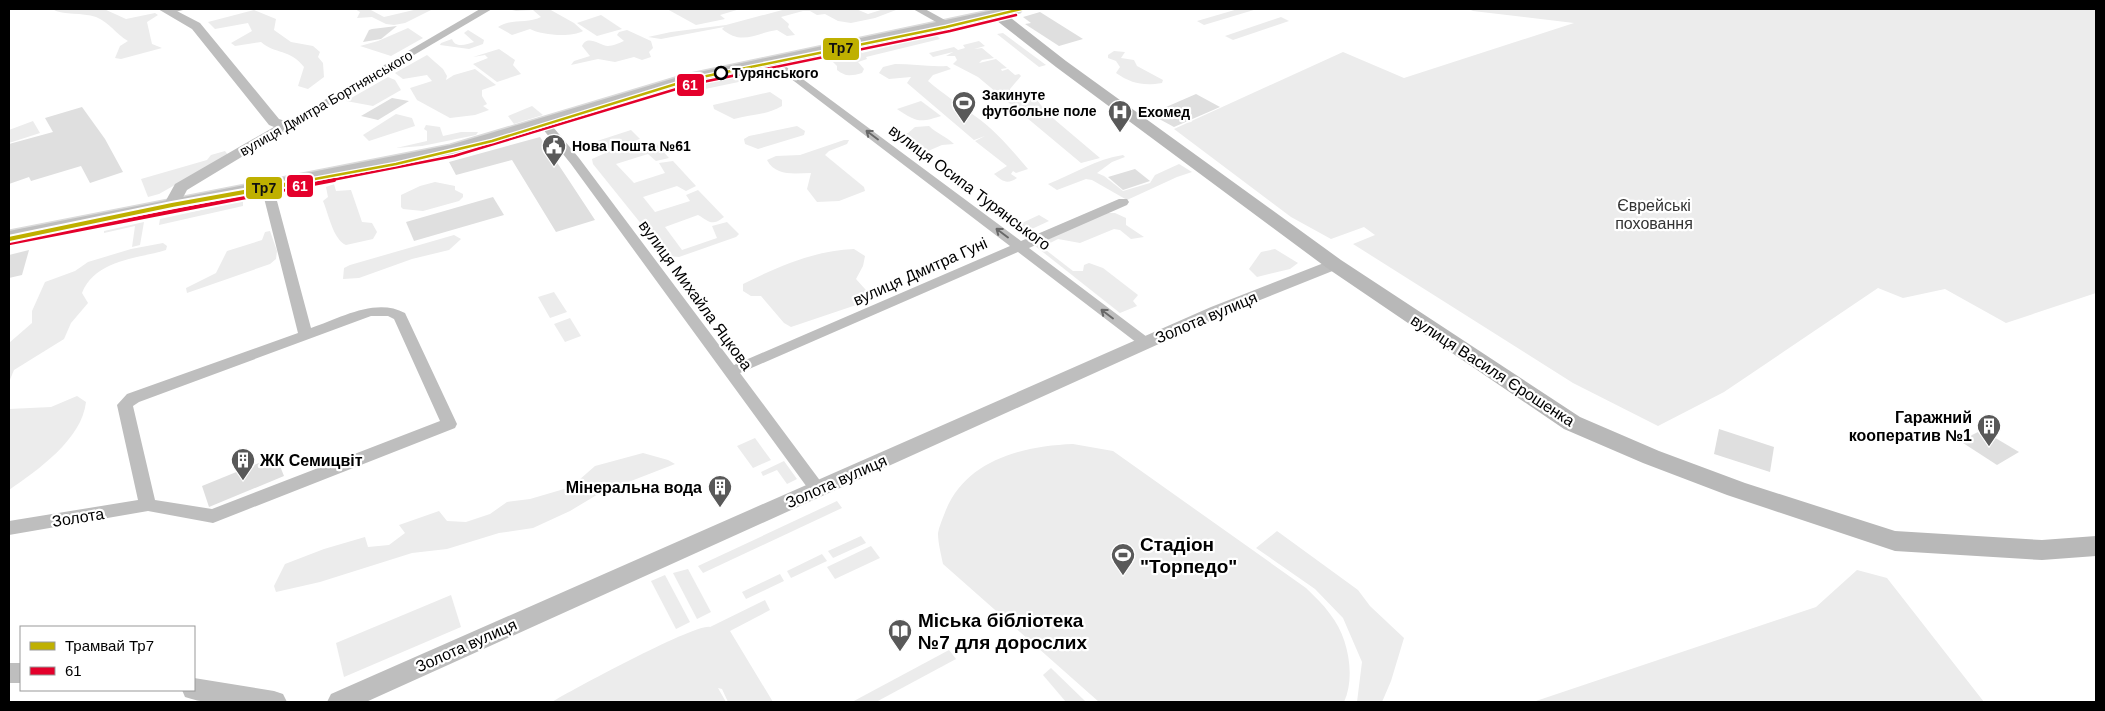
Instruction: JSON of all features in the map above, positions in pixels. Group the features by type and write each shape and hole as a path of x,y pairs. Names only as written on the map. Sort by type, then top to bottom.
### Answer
{"main road":[{"path":"9,237 453,150 677,82 773,60 950,25 1014,9"},
{"name":"вулиця Василя Єрошенка","path":"997,14 1061,64 1334,264 1572,422 1651,457 1727,486 1896,541 2042,550 2096,546"}],"street":[{"name":"вулиця Дмитра Бортнянського","path":"172,204 180,188 486,9"},
{"path":"918,9 950,25"},
{"path":"172,10 196,26 274,122 286,126"},
{"name":"вулиця Осипа Турянського","path":"773,60 1146,342"},
{"name":"вулиця Михайла Яцкова","path":"544,123 581,168 818,490"},
{"path":"148,505 125,405 133,398 150,390 306,335 267,186"},
{"name":"вулиця Дмитра Гуні","path":"730,372 1123,202"},
{"name":"Золота вулиця","path":"340,702 818,490 1217,310 1334,264"},
{"name":"Золота","path":"9,528 148,505 213,516 449,424 400,316 392,311 369,312 306,335"},
{"path":"195,689 274,702"}],"green space":[{"path":"52,9 104,9 126,19 155,13 158,15 147,22 152,44 162,48 121,59 115,58 120,46 128,41 105,22 96,17"},
{"path":"355,9 369,9 384,17 418,9 433,9 405,23 394,25 386,24 372,17 357,18 360,12"},
{"path":"508,9 549,9 574,23 583,31 556,35 530,29 512,35 498,27 503,24 541,17 533,10 516,11"},
{"path":"667,9 740,9 720,15 725,19 696,25"},
{"path":"786,9 856,9 868,14 884,9 896,10 875,18 851,23 838,21 825,14 817,15 810,11 803,11 781,17 789,24 788,27 795,35 787,36 777,30 742,38 729,34 722,29 724,27 661,39 648,37 726,25"},
{"path":"1238,9 1257,9 1204,25 1197,21"},
{"name":"Єврейські поховання","path":"1469,9 2096,9 2096,293 2006,323 1945,289 1903,298 1878,288 1724,392 1658,426 1573,383 1353,244 1375,235 1364,227 1331,239 1291,217 1174,129 1343,52 1404,78 1574,23"},
{"path":"254,10 276,19 274,30 291,42 313,46 320,52 318,57 323,63 324,77 308,89 298,86 304,67 293,57 272,49 261,42 235,46 231,43 252,31 248,23 215,29 208,22"},
{"path":"601,15 622,29 597,36 577,23"},
{"path":"1281,17 1289,21 1233,40 1225,36"},
{"path":"408,28 423,38 391,56 360,46 378,41"},
{"path":"468,30 484,40 483,44 469,49 440,45 452,39 458,45 474,42 464,33"},
{"path":"627,30 651,41 653,48 649,52 651,57 642,60 634,57 615,62 598,59 571,65 574,61 590,56 582,46 587,41 590,40 612,46 624,41 617,35 619,32"},
{"path":"1003,33 1046,65 1039,67 997,34"},
{"path":"936,35 940,39 866,57 867,59 858,62 864,69 862,73 855,75 846,75 840,72 829,58 860,51 862,53"},
{"path":"979,41 985,46 974,49 982,48 994,58 982,60 979,63 996,59 1007,68 1001,69 1002,71 1008,69 1015,75 1019,74 1021,76 1010,89 1010,92 1030,91 1048,114 1100,158 1081,163 978,77 953,64 957,60 955,56 946,56 953,52 933,57 929,53 954,47 958,50 965,48 963,45"},
{"path":"499,49 515,60 513,65 521,74 497,82 473,64 488,58 485,55 473,57"},
{"path":"1114,51 1125,52 1121,58 1134,60 1137,66 1163,80 1162,83 1138,83 1127,80 1116,73 1120,67 1116,61 1108,58 1108,55"},
{"path":"427,55 443,69 447,76 446,80 454,75 475,69 496,85 482,90 482,96 487,104 483,106 489,110 475,115 450,118 417,100 410,88 432,81 427,75 403,79 395,73"},
{"path":"895,64 947,66 951,69 933,75 928,81 990,128 1028,169 1016,173 1013,171 1011,174 1017,178 1007,182 994,174 1007,166 975,141 985,136 974,140 907,83 911,77 889,79 879,73 883,67"},
{"path":"768,67 772,75 705,89 697,83"},
{"path":"388,77 395,80 401,90 373,106 346,101"},
{"path":"770,92 782,100 782,106 771,111 734,119 714,109 713,105"},
{"path":"921,101 941,116 928,120 918,120 909,117 897,109"},
{"path":"532,106 543,115 514,124 508,116"},
{"path":"396,114 412,118 415,126 369,141 363,135"},
{"path":"33,121 40,133 9,143 9,130"},
{"path":"426,125 440,127 443,136 461,132 478,132 476,135 422,146 396,148 427,141 427,131 424,129"},
{"path":"797,126 805,131 804,135 758,149 745,144 744,139 749,136"},
{"path":"929,126 954,144 942,145 921,154 894,135 908,133 915,127"},
{"path":"631,130 640,139 603,151 594,142"},
{"path":"849,140 847,144 829,151 825,155 864,187 865,191 839,201 817,202 807,189 811,173 781,172 775,169 767,160 776,156 800,155"},
{"path":"654,141 669,158 656,161 648,154 616,164 634,183 665,173 659,163 673,161 696,186 686,191 677,186 643,197 655,212 690,201 686,195 698,190 724,217 713,222 698,215 665,227 682,250 717,238 712,226 727,222 739,234 736,237 679,257 667,256 593,164 592,159 614,150 638,143"},
{"path":"225,151 228,155 159,194 148,197 141,179 207,160 211,155"},
{"path":"1123,155 1125,157 1112,162 1097,173 1104,176 1123,191 1150,183 1155,175 1179,164 1192,172 1127,200 1092,180 1086,179 1057,190 1048,184 1094,163"},
{"path":"435,182 455,186 455,190 463,194 463,197 459,201 423,211 403,209 401,207 401,195 420,186"},
{"path":"334,184 336,191 351,190 362,222 372,223 377,232 373,239 346,245 338,238 323,201 328,197 326,187"},
{"path":"243,201 243,206 159,225 160,219"},
{"path":"1105,213 1115,213 1126,218 1126,225 1144,237 1131,239 1120,230 1114,229 1080,243 1058,239 1042,247 1073,271 1083,271 1084,265 1089,263 1103,268 1138,295 1133,301 1137,306 1120,313 1034,245"},
{"path":"1039,215 1049,221 1021,234 1006,223 1016,219 1022,223"},
{"path":"144,222 140,245 132,247 135,226 104,233 104,231"},
{"path":"270,231 277,251 276,259 270,264 187,293 186,288 216,273 227,251 262,240 265,232"},
{"path":"454,235 461,239 449,250 412,259 359,278 343,279 344,268 350,265"},
{"path":"163,243 167,246 166,250 118,262 96,274 88,282 82,293 88,303 71,323 64,339 14,370 9,382 9,343 32,323 32,311 45,282 75,271 88,262 131,249"},
{"path":"854,249 865,256 863,266 856,279 874,299 791,327 784,323 761,296 751,296 743,291 743,284 797,260 825,252"},
{"path":"1275,249 1298,263 1290,269 1257,277 1249,269 1261,252"},
{"path":"554,292 567,312 550,318 538,297"},
{"path":"570,318 581,336 565,342 554,324"},
{"path":"77,396 86,402 83,416 68,441 33,473 9,490 9,409 51,407"},
{"path":"755,438 771,460 753,468 737,446"},
{"name":"Стадіон \"Торпедо\"","path":"1073,444 1113,451 1306,588 1330,614 1346,645 1350,669 1348,692 1344,702 1099,702 943,564 938,541 939,528 953,497 965,481 979,469 1014,453 1053,445"},
{"path":"643,453 668,460 675,464 600,493 570,511 533,528 499,533 447,549 412,553 320,582 276,592 274,586 285,564 324,549 365,537 368,547 389,545 405,533 399,525 439,511 447,521 466,522 490,514 507,502 530,499 571,487 595,466"},
{"path":"784,461 797,479 787,484 777,470 763,476 761,472"},
{"path":"837,501 842,508 703,573 698,566"},
{"path":"1277,531 1358,590 1370,606 1404,638 1391,681 1382,702 1357,702 1362,662 1343,618 1315,589 1256,548"},
{"path":"861,536 866,543 833,558 828,551"},
{"path":"871,546 880,558 835,579 827,567"},
{"path":"822,554 827,561 791,578 787,571"},
{"path":"688,569 711,612 697,619 673,573"},
{"path":"1857,570 1887,578 1984,702 1533,702 1816,607"},
{"path":"780,574 784,581 746,599 742,592"},
{"path":"665,575 690,622 676,629 651,581"},
{"path":"451,595 461,627 344,677 336,643"},
{"path":"765,600 770,610 730,631 773,702 728,702 722,689 718,688 726,702 552,702 659,646 682,635 710,627"},
{"path":"949,650 956,659 876,702 852,702"},
{"path":"1051,668 1086,702 1066,702 1043,675"}],"building":[{"path":"1040,12 1083,39 1059,46 1025,24 1031,23 1023,17"},
{"path":"397,26 381,39 363,42 369,30"},
{"path":"1196,94 1220,107 1174,127 1150,114"},
{"path":"392,98 409,101 378,120 361,116"},
{"path":"82,107 105,139 123,172 90,183 81,166 31,181 29,177 9,184 9,144 53,132 45,118"},
{"path":"540,137 595,220 556,232 512,160 456,175 449,162"},
{"path":"1135,169 1150,181 1123,190 1108,177"},
{"path":"493,197 504,215 414,241 406,222"},
{"path":"29,250 22,275 9,278 9,255"},
{"path":"1719,429 1774,447 1770,472 1714,454"},
{"name":"Гаражний кооператив №1","path":"1982,430 2019,452 1997,465 1960,441"},
{"name":"ЖК Семицвіт","path":"276,456 284,476 209,507 202,486"}],"tram line":[{"name":"Тр7","path":"9,239 172,205 396,164 492,141 692,79 946,27 1021,9"}],"transit line":[{"name":"61","path":"10,243 454,156 693,84 950,31 1016,15"}],"place":[{"name":"Турянського","path":"721,73"},
{"name":"Закинуте футбольне поле","path":"964,124"},
{"name":"Ехомед","path":"1120,133"},
{"name":"Нова Пошта №61","path":"554,167"},
{"name":"Гаражний кооператив №1","path":"1989,447"},
{"name":"ЖК Семицвіт","path":"243,481"},
{"name":"Мінеральна вода","path":"720,508"},
{"name":"Стадіон \"Торпедо\"","path":"1123,576"},
{"name":"Міська бібліотека №7 для дорослих","path":"900,652"}]}
